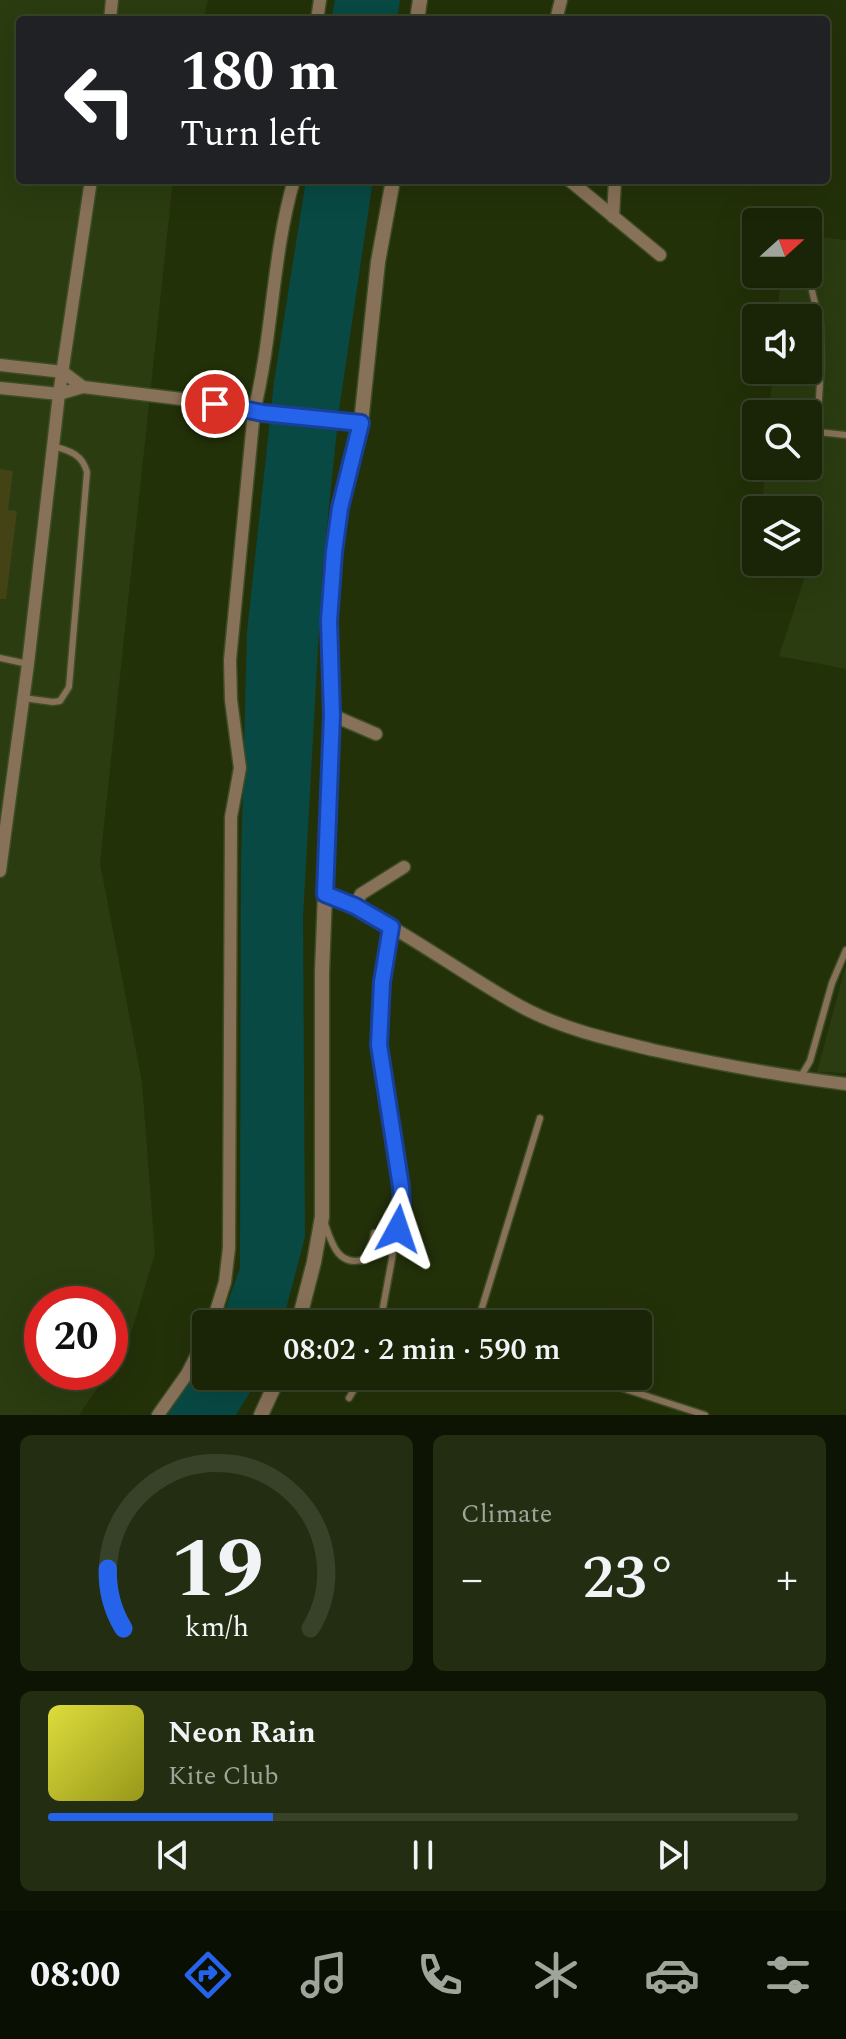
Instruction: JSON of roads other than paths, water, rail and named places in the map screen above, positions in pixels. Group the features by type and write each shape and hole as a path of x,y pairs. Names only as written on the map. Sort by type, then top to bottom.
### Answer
{"street":[{"path":"0,871 59,394 90,184"},
{"path":"216,1310 229,1260 231,833 240,768 231,700 230,660 261,383 279,255 293,184"},
{"path":"302,1310 322,1217 322,972 332,715 328,646 334,552 340,508 361,423 378,262 392,184"},
{"path":"574,184 660,255"},
{"path":"613,217 615,184"},
{"path":"0,365 63,372 83,387"},
{"path":"0,388 59,394 83,387 361,423"},
{"path":"332,715 376,734"},
{"path":"355,906 361,894 404,867"},
{"path":"325,894 355,906 521,1007 558,1024 600,1038 690,1058 846,1084"},
{"path":"158,1415 192,1364"},
{"path":"261,1415 273,1390"}],"lane":[{"path":"811,288 820,324 819,400"},
{"path":"822,433 846,435"},
{"path":"22,698 60,701 69,687 87,472 85,464 75,453 53,446"},
{"path":"0,658 28,664"},
{"path":"384,1310 402,1204 379,1045 382,982 391,927"},
{"path":"800,1078 810,1061 832,983 846,950"},
{"path":"481,1310 540,1118"},
{"path":"322,1217 332,1246 338,1255 348,1261 366,1259 374,1233"},
{"path":"349,1398 354,1390"},
{"path":"628,1390 705,1415"}],"water":[{"path":"335,0 400,0 398,16 332,16"},
{"path":"305,184 372,184 339,410 322,574 303,917 305,1237 286,1310 225,1310 240,1268 241,865 247,632 274,382"},
{"path":"192,1377 192,1390 251,1390 236,1415 167,1415"}]}
